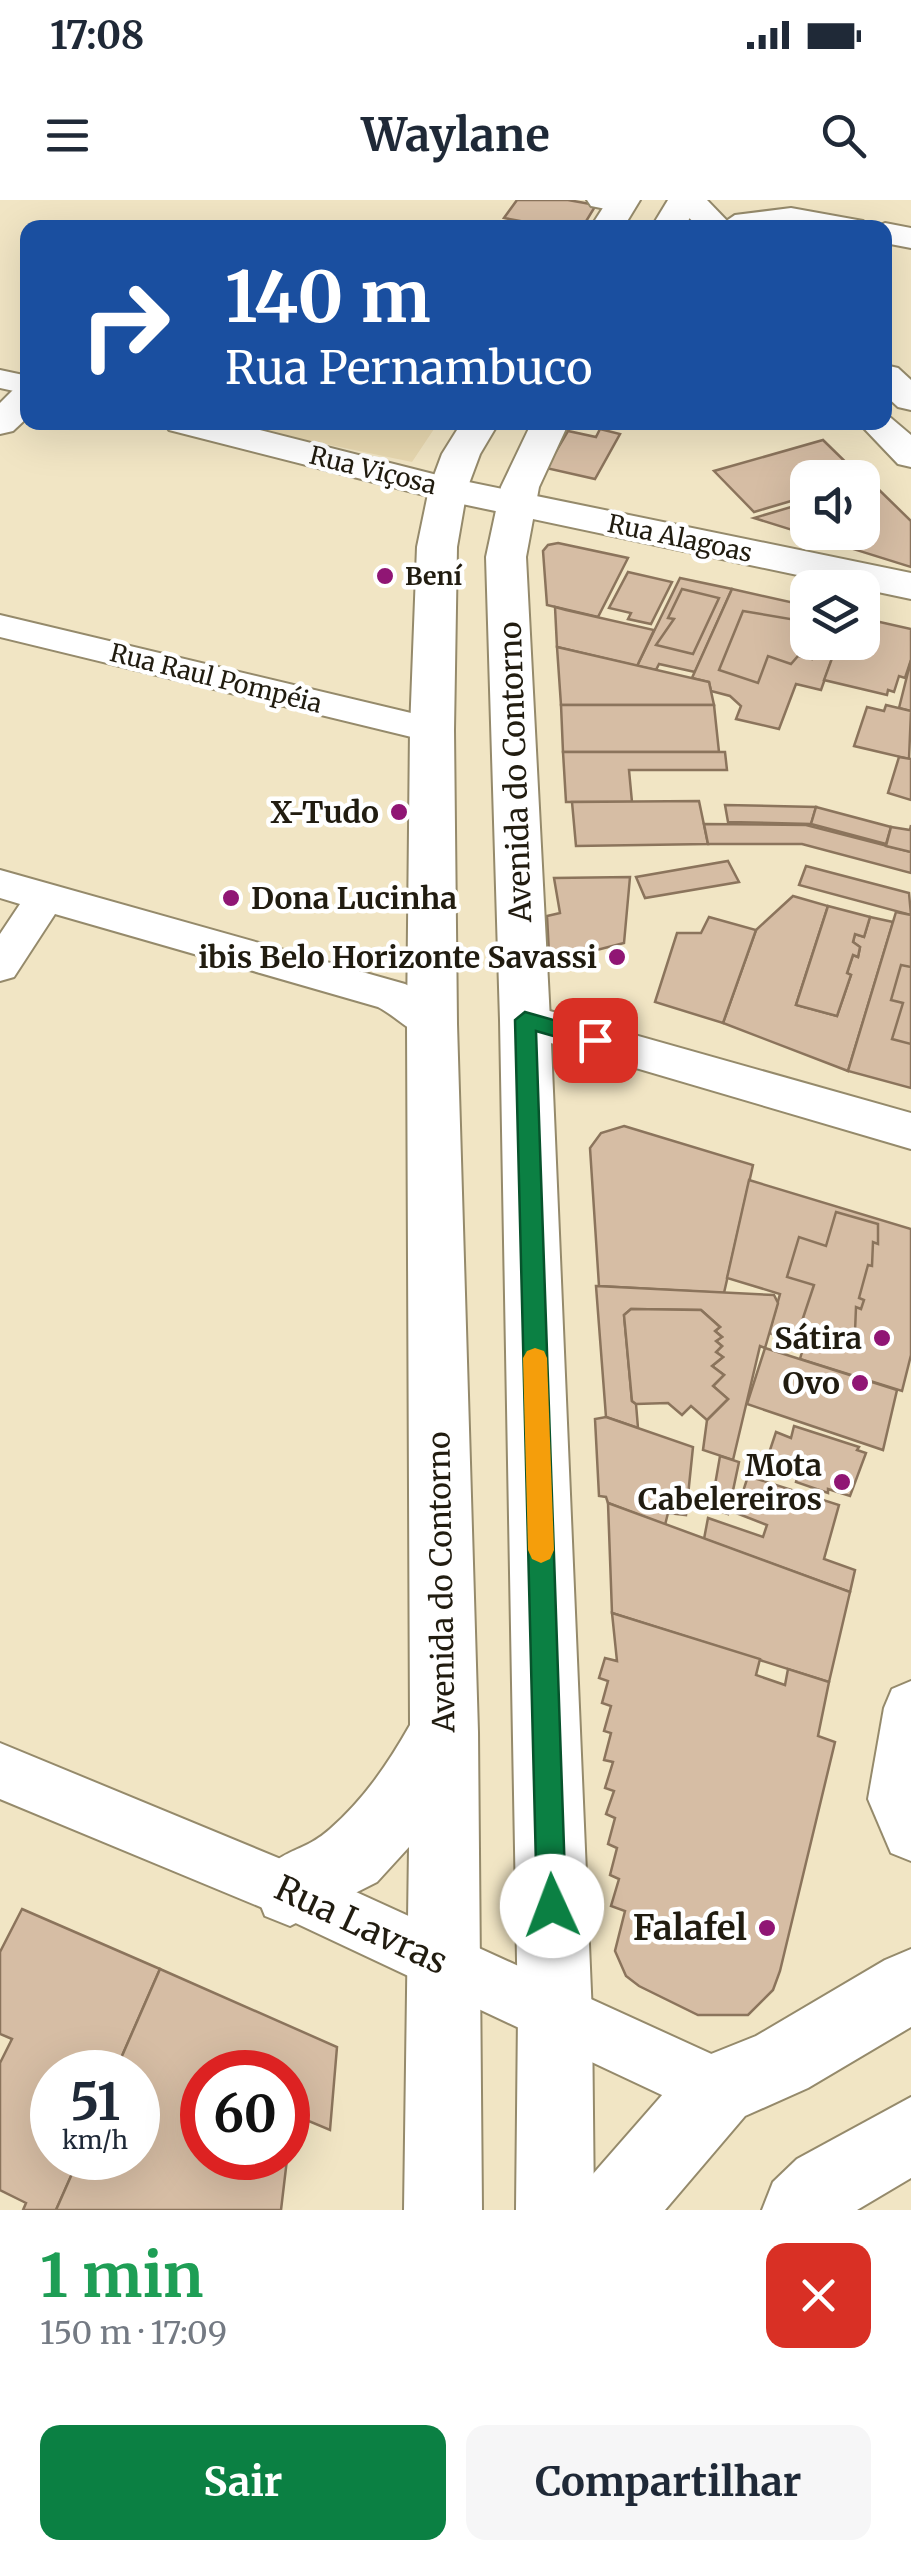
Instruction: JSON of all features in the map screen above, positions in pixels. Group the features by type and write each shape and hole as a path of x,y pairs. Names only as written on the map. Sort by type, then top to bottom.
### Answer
{"main road":[{"path":"686,200 709,220"},
{"path":"747,220 784,216 807,220"},
{"path":"0,423 20,404"},
{"name":"Rua Viçosa","path":"214,430 448,488"},
{"name":"Avenida do Contorno","path":"442,2210 444,1732 432,1024 432,730 437,547 448,488 475,430"},
{"name":"Avenida do Contorno","path":"546,430 513,503 506,557 525,1020 555,2014 555,2210"},
{"path":"884,430 911,456"},
{"name":"Rua Alagoas","path":"448,488 911,586"},
{"path":"290,1891 352,1857 405,1800 444,1732"},
{"path":"614,2210 718,2089 782,2062 911,1986"},
{"path":"801,2210 824,2186 900,2151"}],"street":[{"name":"Rua Raul Pompéia","path":"0,626 432,730"},
{"path":"0,884 390,995 415,1008 432,1024"},
{"path":"0,966 45,897"},
{"path":"525,1020 911,1131"},
{"path":"911,1708 896,1799 911,1833"},
{"name":"Rua Lavras","path":"0,1771 290,1891 718,2089"}],"shaded area":[{"path":"258,430 433,430 412,462"}],"building":[{"path":"517,200 568,200 596,205 587,220 504,218"},
{"path":"600,430 620,434 595,479 546,468 568,431 596,437"},
{"path":"823,440 844,460 790,460 790,501 754,512 714,471"},
{"path":"880,491 911,521 911,567 857,550 880,550"},
{"path":"790,507 790,529 754,518"},
{"path":"558,543 628,558 598,617 547,605 543,551"},
{"path":"628,572 672,582 651,624 628,619 631,613 609,608"},
{"path":"680,578 732,589 695,672 659,664 656,670 637,666"},
{"path":"682,589 719,598 693,654 656,645 674,619 668,618"},
{"path":"732,589 790,602 790,660 832,660 821,690 796,684 779,729 736,719 741,706 730,696 711,691 709,682 692,678"},
{"path":"555,607 654,630 637,666 557,647"},
{"path":"743,611 790,619 790,660 794,660 791,664 768,656 758,683 719,670"},
{"path":"880,622 911,629 911,660 905,678 899,676 894,692 888,690 887,695 824,680 831,660 880,660"},
{"path":"557,647 709,682 714,705 561,705"},
{"path":"911,660 911,711 899,708"},
{"path":"561,705 714,705 719,752 563,752"},
{"path":"886,705 911,711 909,759 854,746 867,707 884,711"},
{"path":"563,752 725,752 727,770 629,770 632,802 566,802"},
{"path":"899,757 911,759 911,800 888,793"},
{"path":"699,801 708,844 576,846 572,802"},
{"path":"725,805 816,807 811,824 728,822"},
{"path":"816,807 891,827 886,844 811,824"},
{"path":"704,824 806,825 911,852 911,873 802,844 708,844"},
{"path":"911,825 911,852 886,846 891,827 910,830"},
{"path":"728,861 739,882 645,898 636,877"},
{"path":"806,866 909,893 911,915 799,885"},
{"path":"630,877 624,943 593,951 549,953 547,916 560,913 554,878"},
{"path":"793,896 828,906 796,1005 837,1016 851,975 847,973 853,955 858,957 860,947 853,942 855,934 864,937 870,917 893,922 848,1071 723,1023 756,930"},
{"path":"828,906 870,917 864,937 855,934 853,942 860,947 858,957 853,955 847,973 851,975 837,1016 796,1005"},
{"path":"896,912 911,915 911,1088 848,1071"},
{"path":"709,917 756,930 723,1023 655,1002 677,933 701,933"},
{"path":"901,965 911,967 911,1044 892,1039 903,1003 891,1000"},
{"path":"624,1126 753,1165 724,1293 599,1286 590,1148 601,1133"},
{"path":"749,1180 911,1229 911,1355 902,1391 800,1359 804,1345 769,1333 780,1294 727,1278"},
{"path":"836,1212 878,1224 878,1244 873,1242 872,1266 868,1265 859,1298 864,1300 861,1309 856,1307 855,1332 849,1330 847,1339 801,1324 814,1285 787,1277 799,1237 826,1246"},
{"path":"596,1286 774,1295 778,1303 765,1348 760,1346 733,1460 703,1450 707,1420 728,1399 713,1386 724,1375 712,1366 723,1357 716,1352 722,1346 716,1341 722,1337 715,1331 720,1327 701,1310 631,1309 624,1315 638,1428 606,1417"},
{"path":"631,1309 701,1310 720,1327 715,1331 722,1337 716,1341 722,1346 716,1352 723,1357 712,1366 724,1375 713,1386 728,1399 707,1420 691,1406 682,1415 668,1403 632,1401 624,1315"},
{"path":"765,1348 897,1390 883,1450 747,1404"},
{"path":"606,1417 693,1447 686,1515 668,1513 665,1525 599,1496 595,1419"},
{"path":"794,1426 859,1447 857,1450 866,1453 850,1496 796,1482 798,1474 766,1462 776,1432 791,1438"},
{"path":"720,1456 739,1462 728,1514 711,1508"},
{"path":"748,1476 839,1505 824,1559 855,1570 850,1592 704,1539 708,1518 763,1537 767,1525 736,1513"},
{"path":"608,1503 850,1592 829,1682 612,1613"},
{"path":"612,1613 760,1659 756,1675 785,1685 788,1669 829,1682 818,1736 835,1742 780,1971 773,1990 748,2015 698,2015 626,1976 615,1951 625,1911 611,1906 619,1879 610,1875 617,1848 608,1844 615,1818 606,1814 614,1791 605,1788 613,1762 604,1760 611,1733 604,1731 611,1706 602,1703 608,1681 599,1678 605,1658 617,1661"},
{"path":"22,1909 160,1969 125,2050 30,2050 30,2180 69,2180 56,2210 23,2210 26,2203 0,2190 0,2063 12,2039 0,2034 0,1952"},
{"path":"160,1969 337,2047 330,2130 310,2122 310,2050 180,2050 180,2180 284,2180 281,2210 56,2210 69,2180 160,2180 160,2050 125,2050"}],"slow traffic":[{"path":"535,1358 541,1550"}],"place":[{"name":"Bení","path":"385,576"},
{"name":"X-Tudo","path":"399,812"},
{"name":"Dona Lucinha","path":"231,898"},
{"name":"ibis Belo Horizonte Savassi","path":"617,957"},
{"name":"Sátira","path":"882,1338"},
{"name":"Ovo","path":"860,1383"},
{"name":"Mota Cabelereiros","path":"842,1482"},
{"name":"Falafel","path":"767,1928"}],"route":[{"path":"552,1906 525,1020 595,1040"}]}
